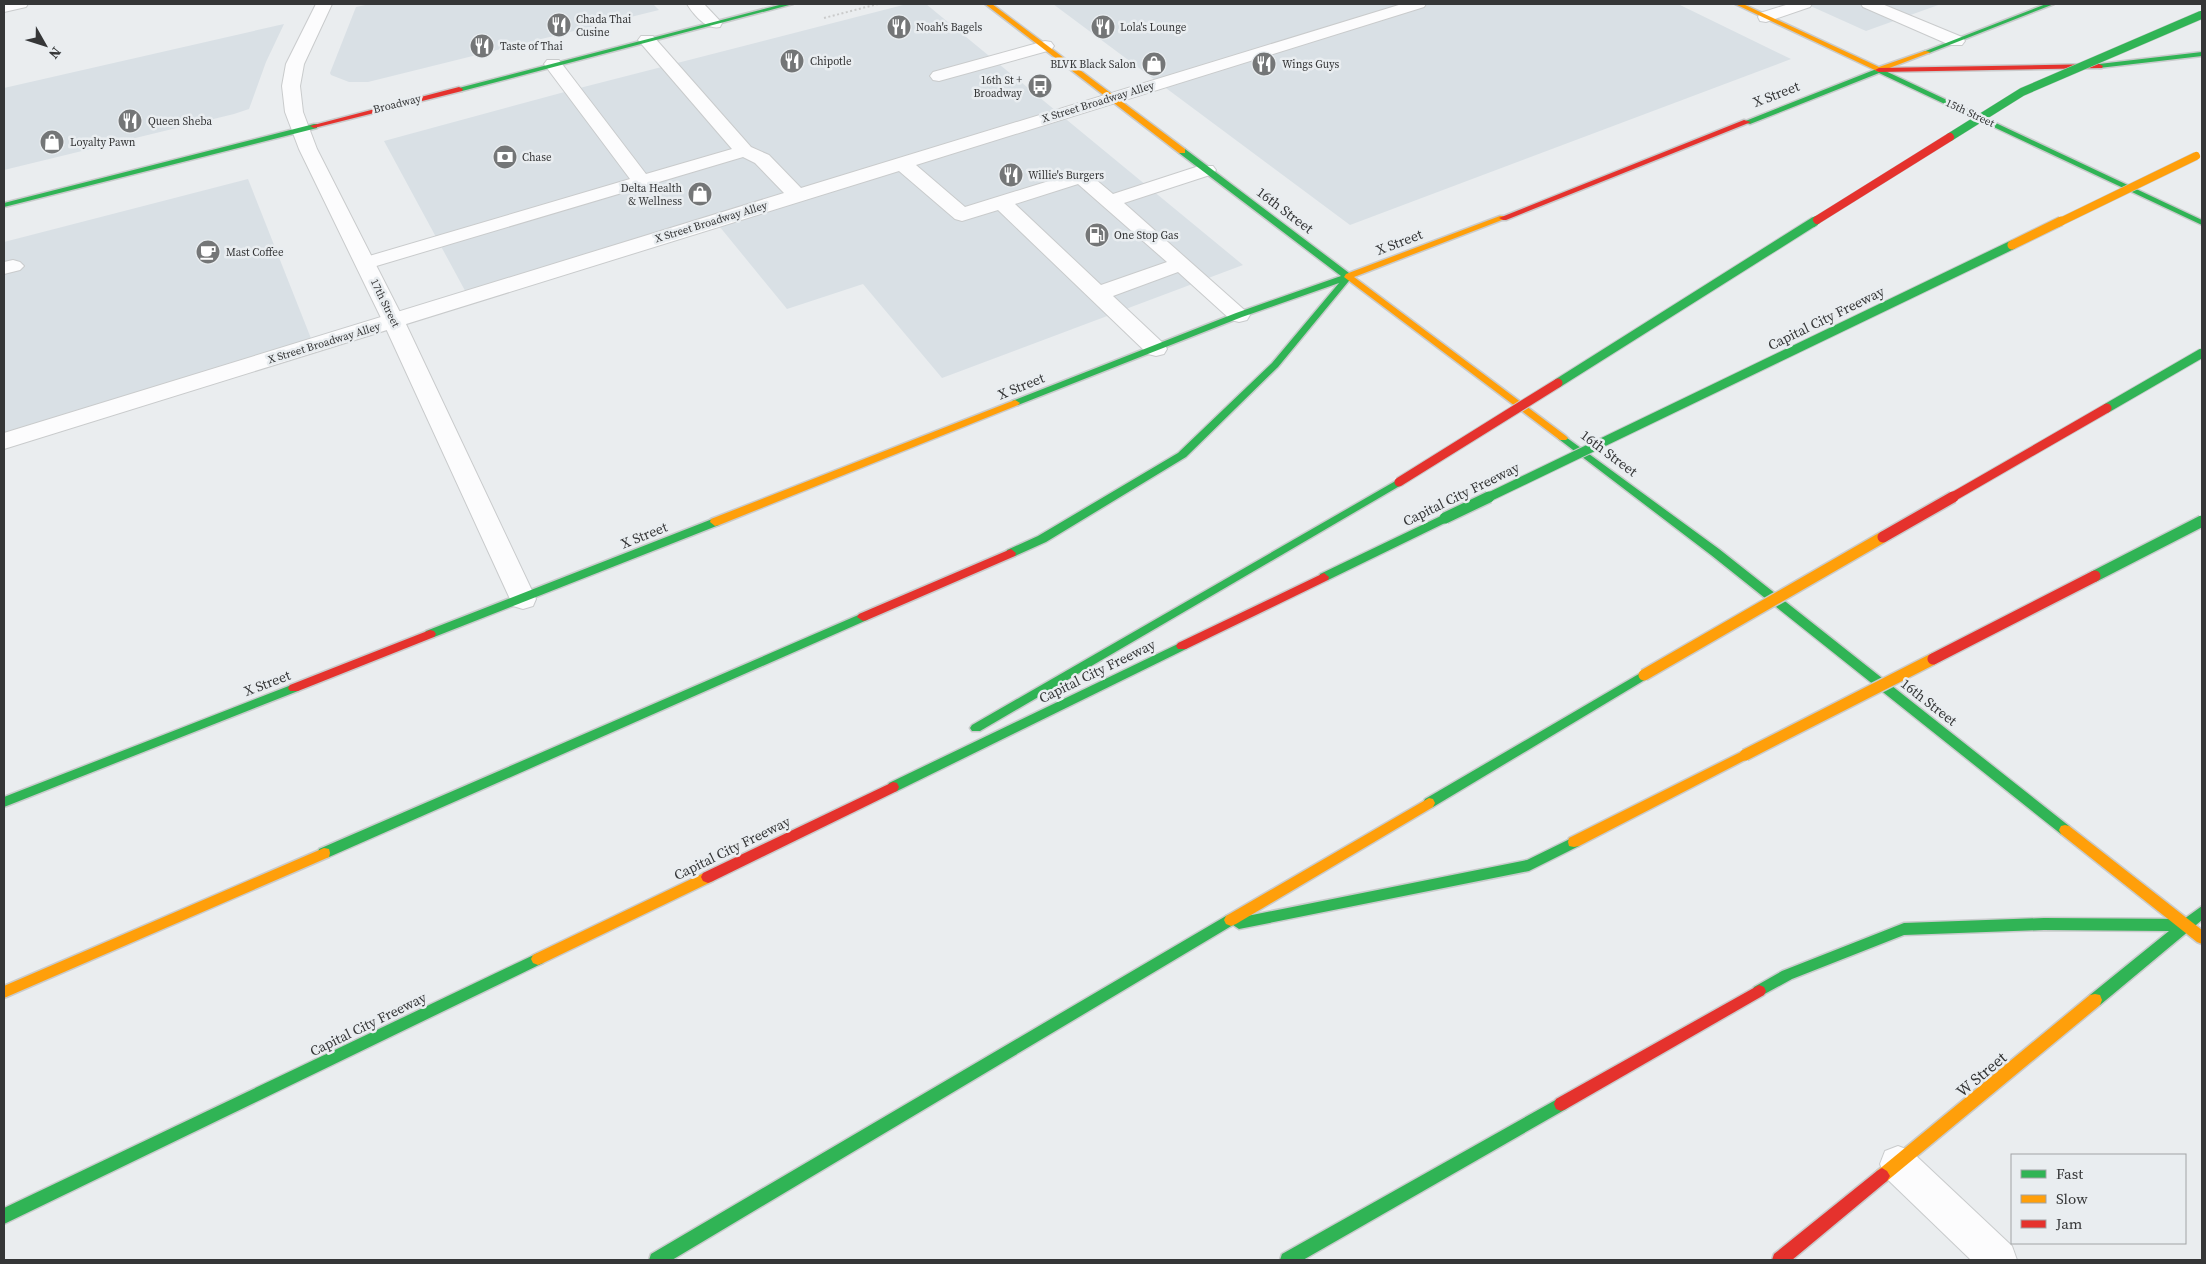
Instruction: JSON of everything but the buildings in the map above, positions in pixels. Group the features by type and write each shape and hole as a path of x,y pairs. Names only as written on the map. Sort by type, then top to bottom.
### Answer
{"main road":[{"name":"Broadway","path":"4,205 790,4"},
{"name":"16th Street","path":"994,4 1111,98 1715,552 2202,938"},
{"name":"15th Street","path":"1738,4 2202,223"},
{"name":"X Street","path":"4,802 523,599 1239,315 1348,277 1956,41 2040,5"},
{"path":"963,736 1400,482 2022,92 2202,14"},
{"path":"1879,70 2100,67 2150,63 2202,54"},
{"name":"Capital City Freeway","path":"4,1216 2199,154"},
{"path":"4,992 1042,538 1182,455 1275,365 1348,277"},
{"path":"657,1260 1644,675 2202,353"},
{"path":"1218,928 1529,864 2202,521"},
{"path":"783,840 920,761"},
{"name":"W Street","path":"1780,1260 2202,912"},
{"path":"1288,1260 1787,975 1904,929 2044,924 2186,925"}],"street":[{"path":"4,7 20,4"},
{"name":"17th Street","path":"324,4 295,64 292,78 291,98 300,129 394,322 523,599"},
{"path":"695,4 714,23"},
{"name":"X Street Broadway Alley","path":"4,441 394,322 1111,98 1368,12 1418,4"},
{"path":"1766,17 1804,4"},
{"path":"1869,4 1956,41"},
{"path":"647,40 744,151 762,159 796,196"},
{"path":"939,76 1045,46"},
{"path":"553,64 642,181"},
{"path":"366,263 744,151"},
{"path":"902,163 962,215 1081,177 1239,315"},
{"path":"1110,201 1206,170"},
{"path":"1001,202 1156,348"},
{"path":"1098,294 1181,264"},
{"path":"1898,1164 1998,1260"}],"shaded area":[{"path":"370,4 653,4 659,10 368,82 349,82 331,75 330,73 356,7"},
{"path":"907,4 926,4 1243,265 942,378 863,284 787,309 715,221 469,298 384,141 572,90"},
{"path":"1053,4 1678,4 1791,59 1350,225"},
{"path":"1806,4 1941,4 1866,31"},
{"path":"284,24 266,62 249,109 4,170 4,88"},
{"path":"248,179 314,346 4,441 4,242"}],"traffic: fast":[{"path":"459,89 790,4"},
{"path":"1927,52 2051,4"},
{"path":"1950,137 2022,92 2201,15"},
{"path":"2099,66 2202,54"},
{"path":"1747,122 1879,70 2202,223"},
{"path":"4,205 314,126"},
{"path":"1182,151 1348,277"},
{"path":"1558,383 1817,220"},
{"path":"1445,518 2012,245"},
{"path":"1015,403 1239,315 1349,276"},
{"path":"1011,553 1042,539 1182,455 1275,365 1348,277"},
{"path":"2107,408 2202,353"},
{"path":"1563,438 1715,552 2065,830"},
{"path":"976,728 1399,482"},
{"path":"1324,577 1445,518"},
{"path":"2095,576 2202,521"},
{"path":"430,634 715,522"},
{"path":"324,853 863,617"},
{"path":"893,787 1182,646"},
{"path":"1429,803 1644,675"},
{"path":"4,802 294,688"},
{"path":"1239,923 1529,865 1574,842"},
{"path":"2095,1000 2202,912"},
{"path":"657,1260 1231,920"},
{"path":"1759,991 1787,975 1904,929 2044,924 2186,925"},
{"path":"4,1216 538,959"},
{"path":"1288,1260 1561,1104"}],"traffic: slow":[{"path":"988,4 1182,151"},
{"path":"1738,4 1879,70 1927,52"},
{"path":"2012,245 2196,156"},
{"path":"1349,276 1503,218"},
{"path":"1348,277 1563,438"},
{"path":"715,522 1015,403"},
{"path":"1644,675 1883,537"},
{"path":"1745,755 1933,659"},
{"path":"1574,842 1745,755"},
{"path":"1231,920 1429,803"},
{"path":"2065,830 2202,938"},
{"path":"4,992 324,853"},
{"path":"538,959 708,877"},
{"path":"1882,1176 2095,1000"}],"traffic: jam":[{"path":"1879,70 2099,66"},
{"path":"314,126 459,89"},
{"path":"1503,218 1747,122"},
{"path":"1817,220 1950,137"},
{"path":"1399,482 1558,383"},
{"path":"1883,537 2107,408"},
{"path":"863,617 1011,553"},
{"path":"1933,659 2095,576"},
{"path":"1182,646 1324,577"},
{"path":"294,688 430,634"},
{"path":"708,877 893,787"},
{"path":"1561,1104 1759,991"},
{"path":"1780,1260 1882,1176"}],"place":[{"name":"Chada Thai Cusine","path":"559,25"},
{"name":"Noah's Bagels","path":"899,27"},
{"name":"Lola's Lounge","path":"1103,27"},
{"name":"Taste of Thai","path":"482,46"},
{"name":"Chipotle","path":"792,61"},
{"name":"BLVK Black Salon","path":"1154,64"},
{"name":"Wings Guys","path":"1264,64"},
{"name":"16th St + Broadway","path":"1040,86"},
{"name":"Queen Sheba","path":"130,121"},
{"name":"Loyalty Pawn","path":"52,142"},
{"name":"Chase","path":"505,157"},
{"name":"Willie's Burgers","path":"1011,175"},
{"name":"Delta Health & Wellness","path":"700,194"},
{"name":"One Stop Gas","path":"1097,235"},
{"name":"Mast Coffee","path":"208,252"}]}
